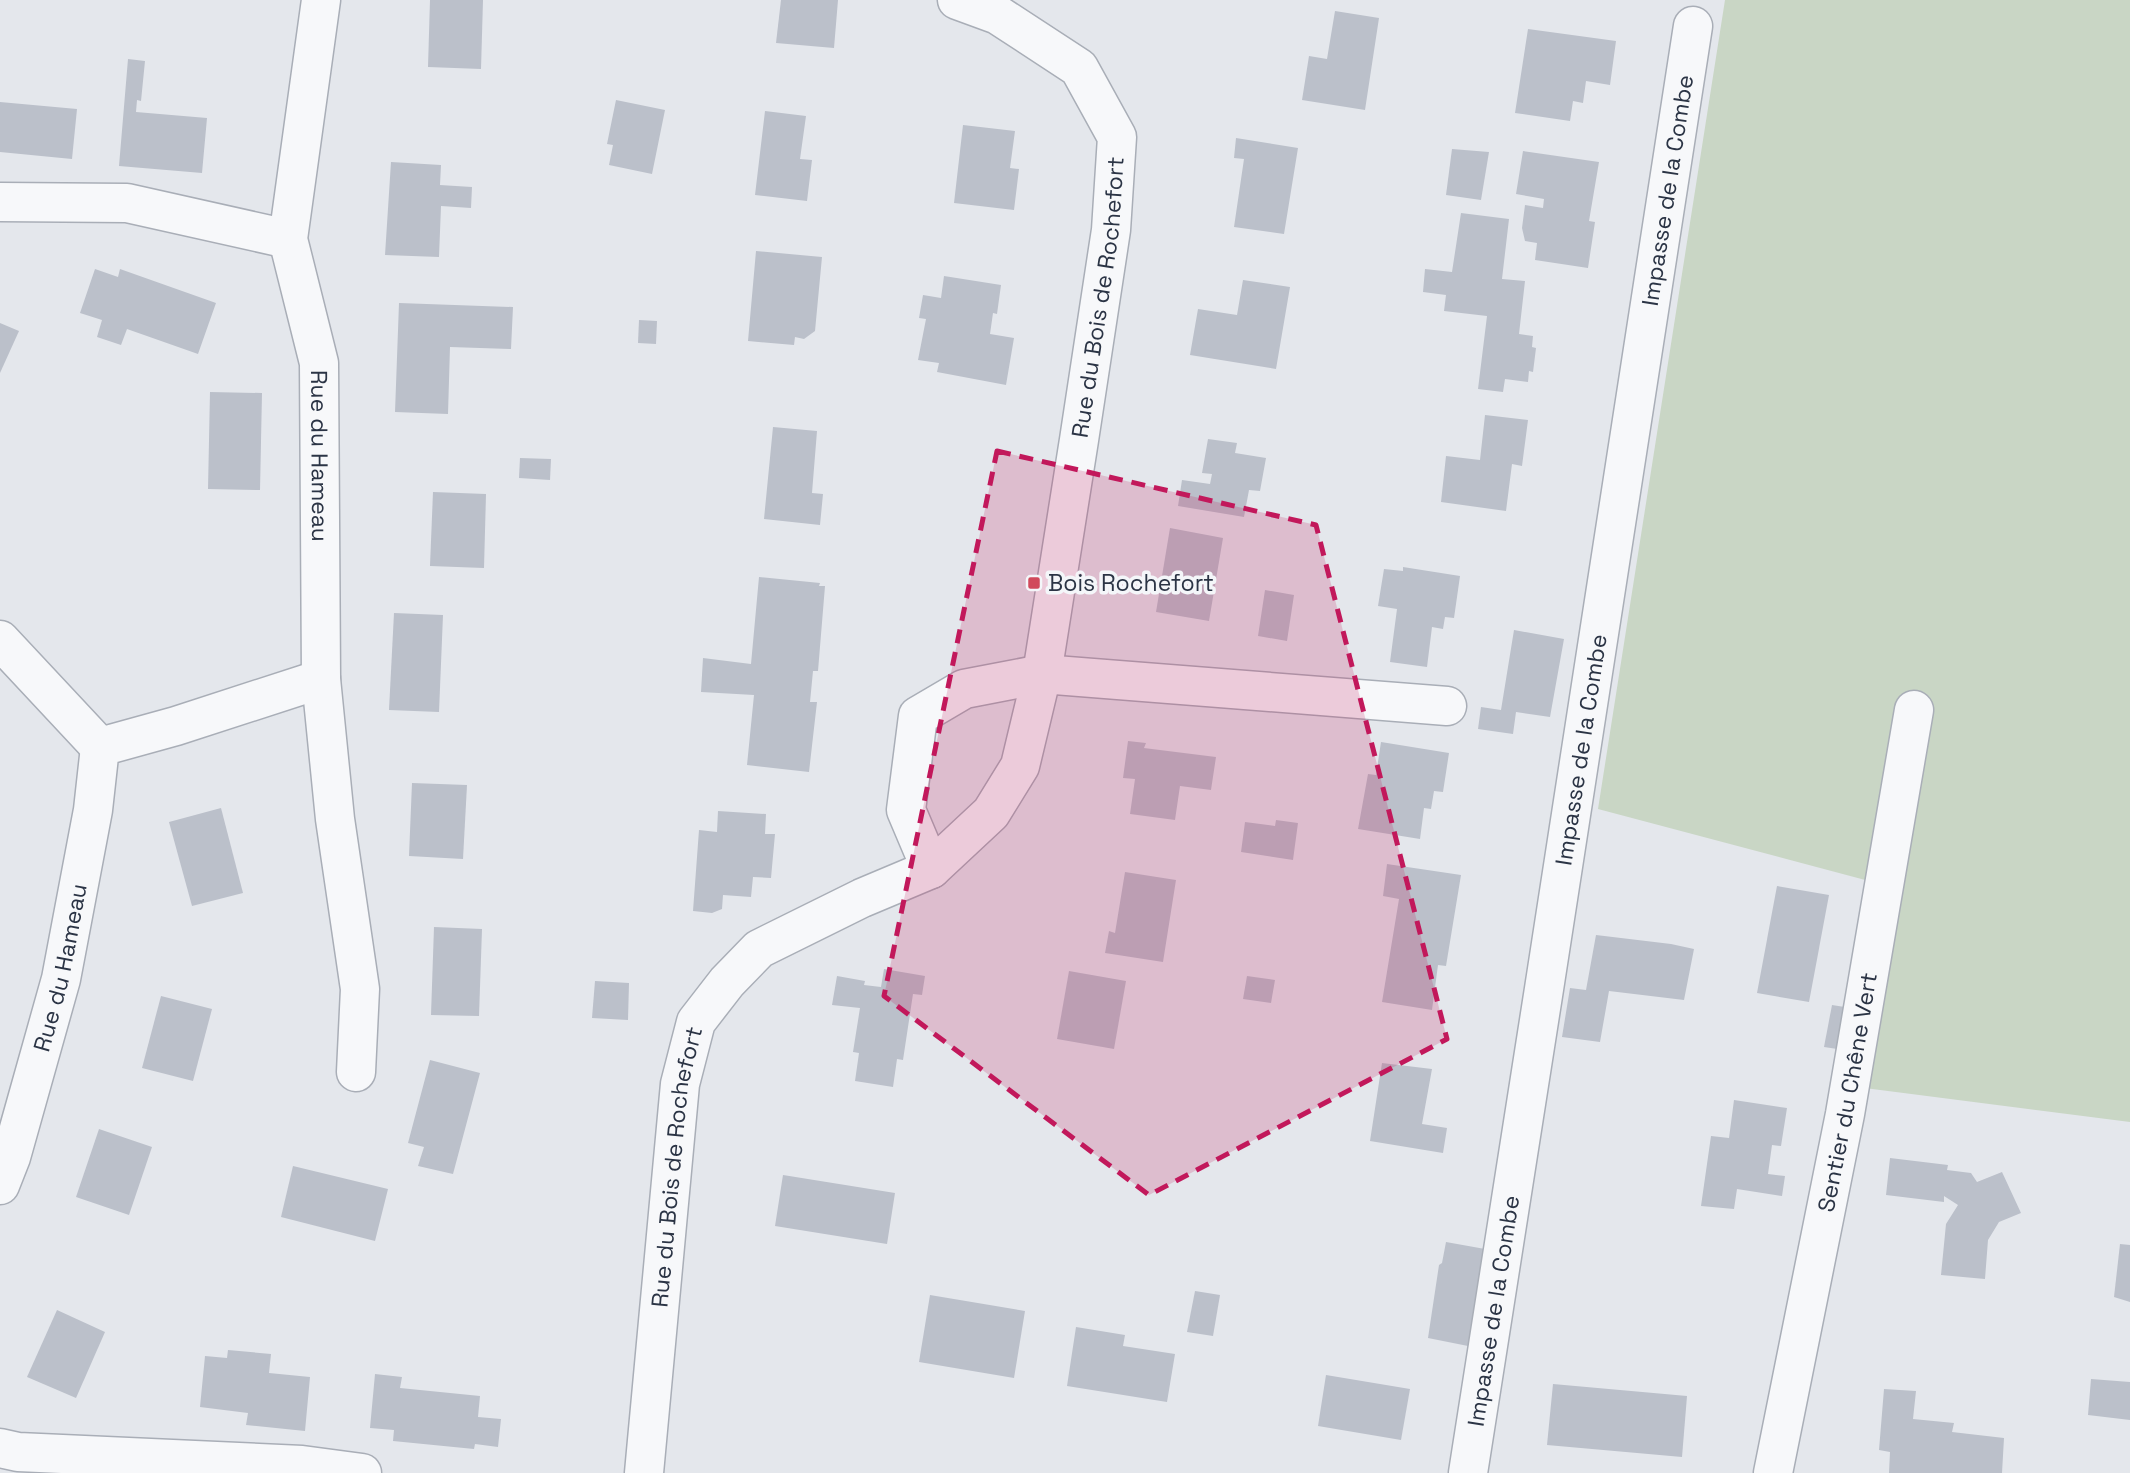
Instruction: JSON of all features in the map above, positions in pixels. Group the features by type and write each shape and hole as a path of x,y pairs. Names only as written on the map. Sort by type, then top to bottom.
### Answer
{"street":[{"name":"Rue du Hameau","path":"321,0 288,239 319,363 321,679 335,819 360,989 356,1072"},
{"name":"Rue du Bois de Rochefort","path":"644,1473 680,1084 696,1022 727,982 759,949 862,898 931,869 992,813 1020,766 1042,674 1111,230 1117,137 1079,68 998,15 957,0"},
{"name":"Impasse de la Combe","path":"1468,1473 1693,26"},
{"path":"0,202 127,204 288,239"},
{"path":"0,640 100,747 176,726 321,679"},
{"path":"931,869 906,810 918,716 964,690 1042,674 1447,706"},
{"name":"Sentier du Chêne Vert","path":"1773,1473 1845,1114 1914,710"},
{"name":"Rue du Hameau","path":"0,1185 11,1157 61,979 93,810 100,747"},
{"path":"0,1448 18,1452 302,1465 362,1473"}],"highlighted area":[{"path":"997,451 1316,525 1447,1039 1149,1195 884,996"}],"green space":[{"path":"1725,0 2130,0 2130,1122 1849,1086 1884,885 1598,809"}],"building":[{"path":"430,0 483,0 481,69 428,67"},
{"path":"781,0 838,0 834,48 776,43"},
{"path":"1335,11 1379,18 1365,110 1302,100 1309,56 1327,59"},
{"path":"1528,29 1616,41 1610,85 1586,81 1583,103 1573,101 1570,121 1515,113"},
{"path":"128,59 145,61 141,101 137,100 136,112 207,118 202,173 119,166"},
{"path":"616,100 665,110 652,174 609,165 613,145 607,144"},
{"path":"0,102 77,109 72,159 0,152"},
{"path":"765,111 806,116 800,159 812,160 807,201 755,195"},
{"path":"963,125 1015,131 1010,168 1019,169 1014,210 954,203"},
{"path":"1236,138 1298,148 1284,234 1234,227 1244,159 1234,158"},
{"path":"1452,149 1489,152 1481,200 1446,195"},
{"path":"1523,151 1599,162 1589,221 1595,222 1588,268 1535,260 1537,243 1525,241 1522,228 1525,205 1543,208 1544,199 1516,194"},
{"path":"391,162 441,165 440,185 472,187 471,208 441,206 439,257 385,255"},
{"path":"1461,213 1509,219 1502,279 1525,281 1519,334 1533,336 1532,347 1536,348 1533,372 1529,371 1528,382 1505,379 1503,392 1478,389 1487,316 1444,311 1446,295 1423,292 1425,269 1452,272"},
{"path":"756,251 822,257 815,331 804,339 795,337 794,345 748,341"},
{"path":"95,269 118,277 120,269 216,303 198,354 127,329 121,345 97,337 102,320 80,313"},
{"path":"944,276 1001,285 997,314 993,313 990,334 1014,338 1006,385 937,372 939,363 918,360 926,319 919,318 923,295 941,298"},
{"path":"1243,280 1290,287 1276,369 1190,355 1198,309 1237,315"},
{"path":"399,303 513,307 511,349 450,347 448,414 395,412"},
{"path":"639,320 657,321 656,344 638,343"},
{"path":"0,323 19,331 0,373"},
{"path":"210,392 262,393 260,490 208,489"},
{"path":"1485,415 1528,420 1522,466 1512,464 1506,511 1441,502 1446,456 1480,460"},
{"path":"773,427 817,431 812,493 823,494 820,525 764,519"},
{"path":"1208,439 1237,443 1235,453 1266,458 1260,491 1249,490 1244,517 1178,506 1182,480 1210,484 1212,474 1202,473"},
{"path":"520,458 551,459 550,480 519,478"},
{"path":"433,492 486,494 484,568 430,566"},
{"path":"1170,528 1223,538 1209,621 1156,612"},
{"path":"1403,567 1460,576 1454,618 1445,617 1443,629 1432,627 1427,667 1390,662 1397,609 1378,606 1384,569 1403,571"},
{"path":"759,577 820,583 819,586 825,586 818,671 813,671 810,702 817,702 809,772 747,765 754,695 701,692 703,658 751,664"},
{"path":"1265,590 1294,595 1287,641 1258,636"},
{"path":"394,613 443,615 439,712 389,710"},
{"path":"1514,630 1564,639 1550,717 1516,712 1513,734 1478,729 1481,707 1501,710"},
{"path":"1128,741 1146,743 1144,748 1216,757 1211,790 1180,786 1175,820 1130,814 1135,779 1123,778"},
{"path":"1381,742 1449,753 1443,792 1434,791 1431,809 1424,808 1420,839 1358,829 1368,774 1376,775"},
{"path":"412,783 467,785 463,859 409,856"},
{"path":"221,808 243,893 192,906 169,822"},
{"path":"718,811 766,814 765,834 775,834 771,878 753,877 751,897 723,895 722,909 712,913 693,911 699,830 717,832"},
{"path":"1276,820 1298,823 1293,860 1241,852 1245,822 1275,826"},
{"path":"1387,864 1461,875 1446,966 1438,965 1432,1010 1382,1002 1399,899 1383,896"},
{"path":"1125,872 1176,880 1163,962 1105,953 1109,931 1115,933"},
{"path":"1777,886 1829,895 1809,1002 1757,993"},
{"path":"434,927 482,929 479,1016 431,1015"},
{"path":"1596,935 1694,949 1684,1000 1609,991 1600,1042 1562,1037 1570,988 1586,990"},
{"path":"884,969 925,976 922,995 913,994 903,1060 897,1059 893,1087 855,1081 859,1053 853,1052 860,1008 832,1005 837,976 865,981 864,985 881,987"},
{"path":"1069,971 1126,981 1114,1049 1057,1039"},
{"path":"1247,976 1275,980 1271,1003 1243,999"},
{"path":"595,981 629,983 628,1020 592,1018"},
{"path":"161,996 212,1009 193,1081 142,1068"},
{"path":"1832,1005 1851,1008 1844,1050 1824,1047"},
{"path":"430,1060 480,1073 453,1174 418,1166 424,1147 408,1143"},
{"path":"1382,1063 1432,1069 1422,1124 1447,1128 1443,1153 1370,1141"},
{"path":"1734,1100 1787,1108 1781,1146 1772,1145 1768,1174 1785,1176 1782,1196 1737,1189 1734,1209 1701,1206 1711,1136 1729,1138"},
{"path":"99,1129 152,1147 129,1215 76,1197"},
{"path":"1890,1158 1948,1165 1947,1170 1971,1173 1977,1182 2002,1172 2021,1213 1999,1222 1988,1240 1985,1279 1941,1275 1946,1224 1958,1205 1944,1196 1944,1202 1886,1195"},
{"path":"293,1166 388,1189 375,1241 281,1217"},
{"path":"783,1175 895,1193 887,1244 775,1226"},
{"path":"1446,1242 1485,1249 1473,1347 1428,1338 1439,1265 1442,1263"},
{"path":"2120,1244 2130,1245 2130,1302 2114,1297"},
{"path":"1195,1291 1220,1295 1213,1336 1187,1332"},
{"path":"930,1295 1025,1311 1014,1378 919,1362"},
{"path":"57,1310 105,1332 76,1398 27,1377"},
{"path":"1076,1327 1125,1335 1123,1346 1175,1354 1167,1402 1067,1386"},
{"path":"228,1350 271,1354 269,1373 310,1377 305,1431 246,1425 248,1413 200,1407 205,1356 227,1358"},
{"path":"375,1374 402,1377 400,1388 480,1396 478,1417 501,1419 498,1447 475,1444 474,1449 393,1441 394,1430 370,1428"},
{"path":"1326,1375 1410,1389 1401,1440 1318,1426"},
{"path":"2091,1379 2130,1382 2130,1420 2088,1415"},
{"path":"1553,1384 1687,1396 1682,1457 1547,1445"},
{"path":"1884,1389 1916,1391 1913,1419 1954,1423 1952,1432 2004,1438 2002,1473 1889,1473 1890,1452 1879,1450"}],"place":[{"name":"Bois Rochefort","path":"1034,583"}]}
